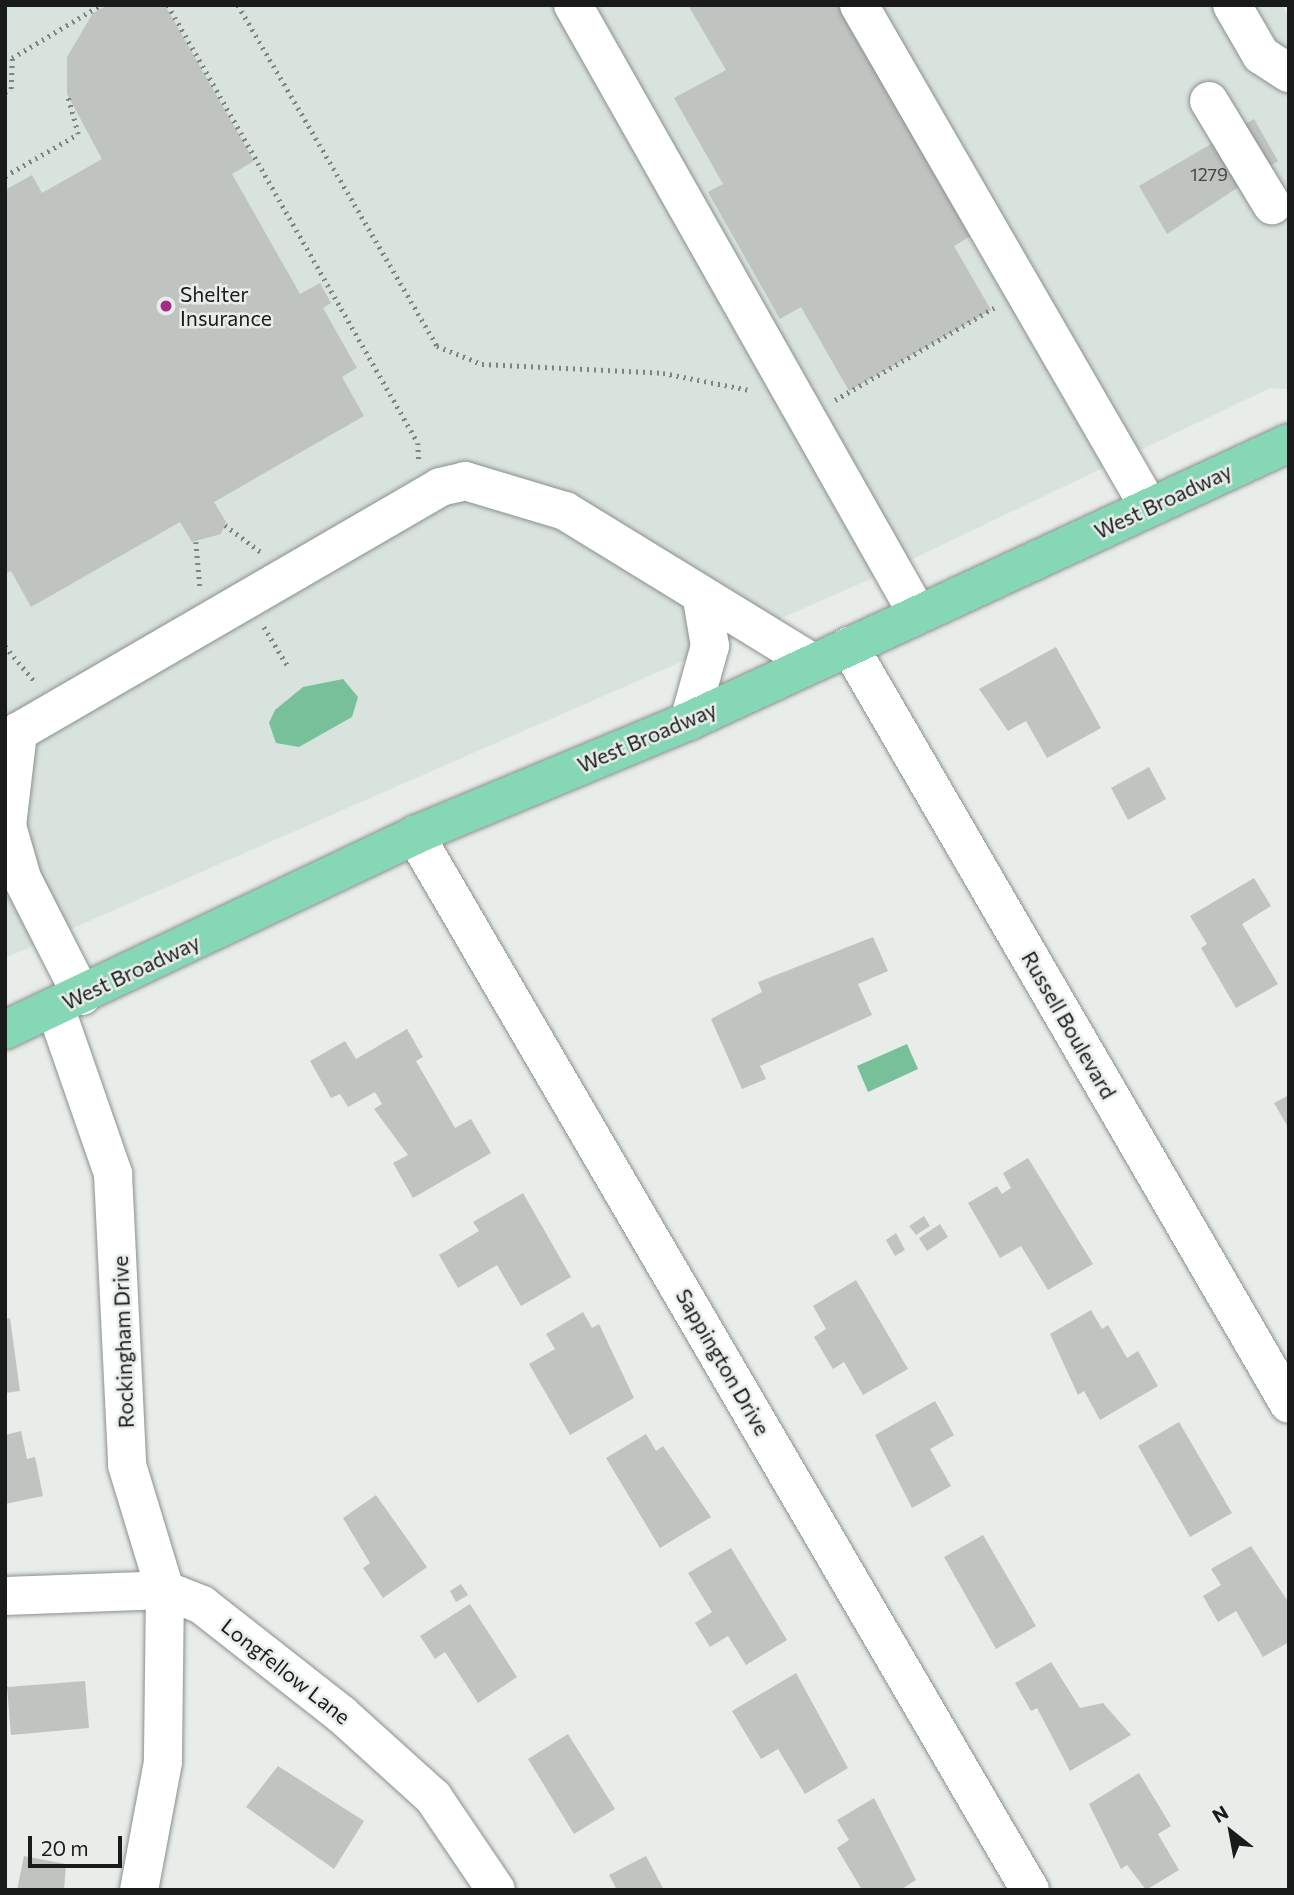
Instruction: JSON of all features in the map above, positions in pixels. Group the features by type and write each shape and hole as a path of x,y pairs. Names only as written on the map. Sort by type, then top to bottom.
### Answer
{"main road":[{"name":"West Broadway","path":"5,1030 69,1002 415,835 688,721 1289,443"}],"street":[{"path":"572,5 917,613"},
{"path":"859,5 1149,507"},
{"path":"1232,5 1261,55 1289,73"},
{"path":"1209,101 1272,205"},
{"path":"248,599 440,487 465,481 565,511 702,599 811,662"},
{"name":"Rockingham Drive","path":"139,1890 163,1762 165,1590 127,1465 113,1174 69,1002 22,878 6,825 18,732 248,599"},
{"path":"688,721 710,646 702,599"},
{"name":"Russell Boulevard","path":"849,646 1289,1404"},
{"name":"Sappington Drive","path":"415,835 1030,1890"},
{"name":"Longfellow Lane","path":"5,1596 165,1590 202,1605 341,1714 433,1797 496,1890"}],"path":[{"path":"5,92 11,89 12,58 101,5"},
{"path":"168,5 418,443 417,469"},
{"path":"238,5 437,346 482,364 663,373 766,394"},
{"path":"5,176 78,134 67,94"},
{"path":"827,404 1007,301"},
{"path":"225,525 270,553"},
{"path":"196,542 202,565 197,600"},
{"path":"248,599 289,668"},
{"path":"5,646 24,676 41,683"}],"shaded area":[{"name":"Shelter Insurance","path":"5,5 1282,5 1289,18 1289,389 1270,388 875,577 5,958"},
{"path":"343,679 358,697 352,717 299,747 276,743 269,723 275,710 303,687"},
{"path":"907,1044 918,1069 868,1092 857,1066"}],"building":[{"name":"Shelter Insurance","path":"108,5 165,5 254,161 232,174 300,294 320,283 331,303 323,308 357,368 342,377 364,416 214,502 226,522 221,534 192,542 180,522 31,607 11,571 5,574 5,190 32,175 42,193 102,159 67,94 67,57 93,13"},
{"path":"688,5 838,5 971,236 954,246 991,310 849,391 801,307 780,319 708,192 723,184 674,98 726,70"},
{"path":"1254,119 1278,161 1167,234 1139,186"},
{"path":"1056,647 1101,728 1047,758 1026,721 1008,731 979,689"},
{"path":"1149,767 1166,799 1128,820 1111,788"},
{"path":"1254,878 1271,906 1242,924 1278,984 1236,1008 1201,948 1207,944 1190,916"},
{"path":"873,937 888,971 858,984 872,1015 760,1066 766,1079 742,1089 711,1019 762,992 758,982"},
{"path":"407,1029 423,1057 416,1061 455,1128 471,1119 491,1153 413,1198 393,1163 408,1155 374,1109 382,1104 375,1092 348,1107 340,1094 331,1098 310,1061 345,1041 356,1059"},
{"path":"1289,1095 1289,1129 1274,1103"},
{"path":"1028,1158 1093,1264 1048,1290 1021,1246 1000,1258 968,1203 997,1186 1002,1194 1011,1188 1003,1173"},
{"path":"523,1193 571,1277 521,1306 497,1265 458,1288 439,1255 479,1231 473,1222"},
{"path":"924,1216 930,1226 916,1235 909,1226"},
{"path":"940,1224 948,1237 927,1251 919,1238"},
{"path":"896,1233 905,1250 895,1256 886,1240"},
{"path":"856,1280 908,1369 863,1395 844,1362 833,1369 814,1337 826,1329 813,1306"},
{"path":"1091,1310 1102,1329 1108,1325 1127,1358 1138,1351 1158,1386 1100,1420 1084,1391 1078,1395 1050,1334"},
{"path":"583,1312 592,1328 599,1324 634,1398 570,1435 529,1364 555,1349 546,1334"},
{"path":"10,1318 20,1391 5,1393 5,1319"},
{"path":"935,1401 954,1435 930,1449 951,1486 912,1508 875,1435"},
{"path":"1179,1422 1232,1513 1190,1537 1138,1446"},
{"path":"21,1431 27,1459 35,1457 43,1496 5,1504 5,1435"},
{"path":"646,1434 656,1451 663,1446 711,1517 660,1548 606,1458"},
{"path":"376,1495 427,1567 383,1598 363,1568 370,1563 343,1518"},
{"path":"983,1535 1036,1626 996,1649 944,1557"},
{"path":"1251,1546 1289,1603 1289,1642 1263,1657 1236,1611 1218,1622 1203,1596 1221,1585 1211,1569"},
{"path":"731,1548 787,1640 746,1665 728,1636 710,1647 695,1623 712,1612 688,1573"},
{"path":"461,1584 468,1595 456,1602 450,1591"},
{"path":"470,1604 517,1677 478,1703 445,1652 435,1659 420,1636"},
{"path":"1051,1662 1080,1708 1103,1703 1131,1735 1070,1771 1037,1708 1031,1711 1015,1683"},
{"path":"796,1673 848,1768 805,1794 778,1749 761,1759 732,1711"},
{"path":"85,1681 89,1728 11,1735 7,1687"},
{"path":"568,1734 615,1809 574,1834 528,1759"},
{"path":"278,1766 364,1821 334,1869 246,1807"},
{"path":"1139,1773 1171,1826 1158,1834 1179,1870 1146,1890 1127,1865 1121,1869 1089,1804"},
{"path":"874,1798 916,1880 900,1890 862,1890 837,1848 849,1840 837,1820"},
{"path":"24,1856 66,1864 64,1890 17,1890"},
{"path":"646,1856 664,1890 617,1890 609,1875"}],"place":[{"name":"Shelter Insurance","path":"166,306"}]}
